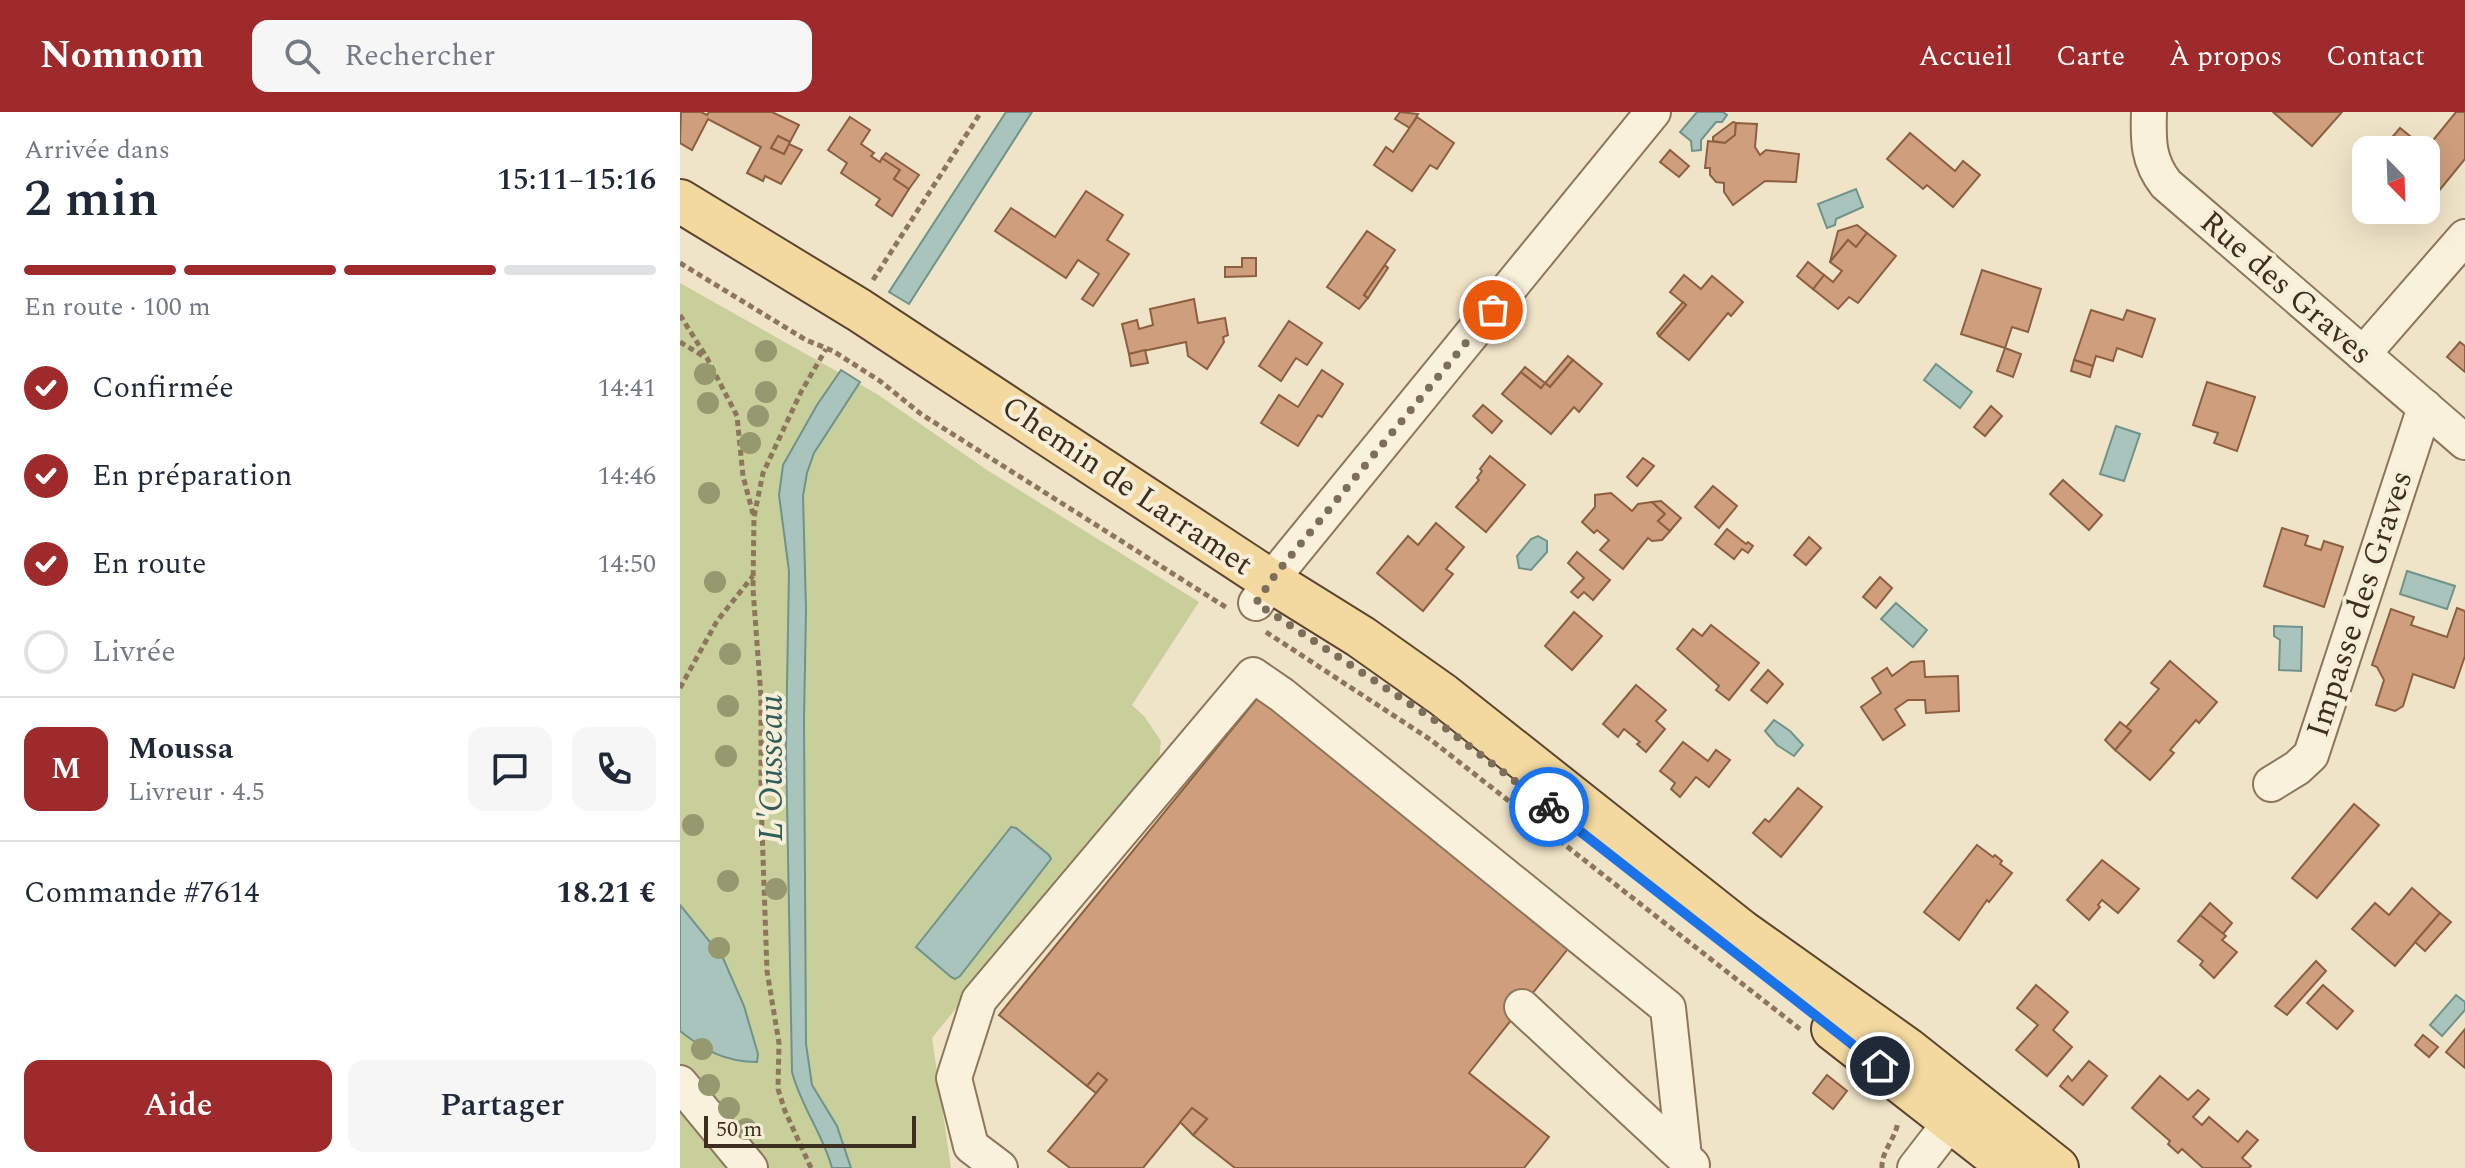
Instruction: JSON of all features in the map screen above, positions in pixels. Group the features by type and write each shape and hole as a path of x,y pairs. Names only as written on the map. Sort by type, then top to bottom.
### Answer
{"main road":[{"name":"Chemin de Larramet","path":"680,201 910,343 1255,606"},
{"name":"Chemin de Larramet","path":"680,228 951,392 1255,606 1361,637 1443,695 1741,931 1907,1049 1980,1137 2057,1168"}],"street":[{"path":"1255,606 1653,112"},
{"name":"Rue des Graves","path":"2149,112 2150,153 2157,173 2166,184 2465,442"},
{"path":"2363,354 2465,237"},
{"name":"Impasse des Graves","path":"2271,784 2311,755 2425,407"},
{"path":"1000,1168 971,1146 954,1078 979,1000 1253,675 1282,695 1668,1008 1690,1163"},
{"path":"1522,1007 1690,1163"},
{"path":"680,1083 750,1168"},
{"path":"1915,1168 1980,1137"}],"path":[{"path":"866,290 981,112"},
{"name":"Chemin de Larramet","path":"680,263 880,381 921,414 1255,606 1806,1034"},
{"path":"680,315 737,416 743,476 754,517"},
{"path":"680,342 707,358"},
{"path":"811,1168 778,1089 779,1043 767,971 754,517 763,473 801,392 826,349"},
{"path":"680,688 717,621 754,575"},
{"path":"1882,1168 1881,1158 1898,1127 1898,1114"}],"green space":[{"path":"680,283 877,394 987,470 1199,602 1132,705 1144,716 1161,741 1159,760 932,1038 951,1168 680,1168"}],"water":[{"path":"1006,112 1032,112 909,304 889,292"},
{"path":"1697,112 1723,112 1727,115 1722,122 1716,122 1701,140 1701,150 1692,151 1691,141 1680,132"},
{"path":"1856,189 1863,207 1836,219 1835,225 1827,228 1818,204"},
{"path":"1936,364 1972,392 1960,408 1924,380"},
{"path":"841,370 860,382 814,453 803,496 806,1044 812,1085 837,1126 851,1168 832,1168 792,1072 786,747 789,571 779,495 783,465"},
{"path":"2116,426 2140,434 2124,481 2100,474"},
{"path":"1538,536 1547,541 1547,552 1531,570 1519,568 1517,556 1531,539"},
{"path":"2407,571 2455,586 2447,609 2400,594"},
{"path":"1896,603 1927,630 1913,647 1881,619"},
{"path":"2274,626 2302,627 2301,671 2279,670 2280,640 2274,636"},
{"path":"1774,720 1803,745 1794,756 1777,745 1765,731"},
{"path":"1011,827 1051,859 955,979 916,947"},
{"path":"680,905 723,958 744,1006 758,1054 757,1062 716,1054 680,1031"},
{"path":"2456,995 2465,1002 2465,1010 2442,1036 2430,1025"}],"building":[{"path":"681,112 707,115 709,112 772,112 799,125 790,142 778,136 771,148 784,154 789,144 802,150 781,184 765,176 763,181 747,173 761,147 708,119 692,150 680,143"},
{"path":"1400,112 1418,114 1410,128 1395,119"},
{"path":"2273,112 2342,112 2312,146"},
{"path":"2456,112 2465,112 2465,159 2440,190 2440,136 2437,136"},
{"path":"850,117 870,130 861,144 874,153 871,156 880,162 882,158 900,170 894,179 909,189 892,216 876,205 880,199 841,173 847,163 828,150"},
{"path":"1417,117 1454,143 1437,169 1430,165 1412,191 1374,165 1386,147 1393,152"},
{"path":"1733,122 1736,123 1735,135 1725,143 1713,141 1713,137"},
{"path":"1736,123 1757,124 1755,147 1760,155 1766,150 1799,154 1796,182 1765,181 1733,205 1724,192 1724,183 1716,182 1710,175 1710,168 1705,168 1708,141 1725,143 1735,135"},
{"path":"2400,128 2410,136 2393,136"},
{"path":"1910,133 1955,171 1963,161 1980,175 1953,207 1927,185 1923,189 1887,159"},
{"path":"778,136 790,142 784,154 771,148"},
{"path":"1670,150 1689,166 1679,177 1660,162"},
{"path":"886,153 919,175 909,189 894,179 900,170 882,158"},
{"path":"1086,191 1123,215 1107,240 1129,254 1093,306 1082,299 1099,274 1078,260 1066,278 995,231 1011,208 1055,237"},
{"path":"1857,225 1867,233 1856,247 1848,240 1830,262 1838,231"},
{"path":"1367,231 1395,250 1364,295 1368,298 1359,309 1327,287"},
{"path":"1867,233 1896,256 1858,303 1849,297 1838,309 1813,289 1824,275 1833,282 1842,271 1830,262 1848,240 1856,247"},
{"path":"1242,258 1256,258 1256,276 1225,277 1225,267 1242,267"},
{"path":"1808,262 1824,275 1813,289 1797,276"},
{"path":"1385,265 1388,268 1368,298 1364,295"},
{"path":"1982,270 2041,289 2028,332 2012,327 2005,348 1961,334"},
{"path":"1684,275 1701,289 1712,276 1743,302 1731,316 1728,313 1689,360 1659,336 1686,305 1670,292"},
{"path":"1194,299 1198,323 1225,318 1228,335 1223,337 1224,342 1207,369 1188,356 1186,342 1129,354 1122,324 1137,320 1139,329 1153,325 1150,309"},
{"path":"1683,302 1686,305 1659,336 1657,333"},
{"path":"2091,310 2123,320 2127,310 2155,319 2142,357 2117,348 2113,361 2096,356 2093,366 2074,360"},
{"path":"1289,321 1322,343 1307,365 1296,358 1281,381 1259,366"},
{"path":"2460,342 2465,346 2465,372 2447,357"},
{"path":"2005,348 2021,354 2013,377 1997,371"},
{"path":"1145,350 1148,363 1131,366 1129,354"},
{"path":"1568,356 1573,360 1550,387 1545,383"},
{"path":"1573,360 1602,384 1579,412 1574,407 1551,434 1502,394 1521,372 1541,388 1545,383 1550,387"},
{"path":"2074,360 2093,366 2090,377 2071,371"},
{"path":"1525,367 1545,383 1541,388 1521,372"},
{"path":"1322,370 1343,384 1298,446 1261,423 1279,395 1298,407"},
{"path":"2207,382 2255,397 2237,451 2214,443 2218,433 2193,425"},
{"path":"1483,405 1502,421 1492,433 1473,416"},
{"path":"1991,406 2002,416 1985,436 1974,427"},
{"path":"1490,456 1525,485 1486,532 1456,507 1479,480 1480,469"},
{"path":"1643,458 1654,466 1637,486 1627,477"},
{"path":"2063,480 2102,515 2089,530 2050,494"},
{"path":"1713,486 1737,506 1719,528 1695,507"},
{"path":"1611,493 1632,511 1638,504 1652,502 1665,514 1658,521 1670,531 1662,540 1652,541 1648,538 1623,569 1600,550 1609,540 1597,530 1594,533 1582,522 1595,507 1595,495"},
{"path":"1661,501 1681,518 1670,531 1658,521 1665,514 1652,502"},
{"path":"1436,523 1464,547 1446,569 1453,574 1423,611 1377,573 1408,536 1418,545"},
{"path":"2282,528 2308,536 2305,545 2321,550 2324,541 2343,547 2324,607 2264,586"},
{"path":"1727,529 1753,546 1748,553 1742,549 1734,559 1715,544"},
{"path":"1809,537 1821,548 1806,565 1794,555"},
{"path":"1577,552 1610,580 1593,600 1584,592 1578,598 1571,592 1584,578 1568,563"},
{"path":"1880,577 1892,588 1876,608 1863,597"},
{"path":"2457,608 2465,611 2465,656 2454,688 2413,674 2403,706 2395,711 2376,705 2384,680 2377,667 2372,665 2391,609 2414,617 2411,625 2447,637"},
{"path":"1574,612 1602,636 1572,670 1545,646"},
{"path":"1711,625 1759,663 1729,700 1716,690 1719,686 1677,649 1693,629 1702,636"},
{"path":"1924,661 1925,677 1958,676 1959,711 1926,713 1925,700 1908,700 1895,709 1905,725 1883,740 1861,707 1881,693 1872,678 1887,668 1892,676 1911,662"},
{"path":"2170,661 2217,702 2199,723 2196,720 2170,750 2174,753 2150,780 2115,750 2131,731 2126,727 2159,689 2151,683"},
{"path":"1768,670 1783,684 1767,703 1751,690"},
{"path":"1636,685 1666,710 1656,721 1665,729 1646,752 1637,744 1640,742 1624,729 1618,737 1603,724"},
{"path":"1260,695 1571,945 1469,1073 1549,1137 1524,1168 1235,1168 1193,1135 1207,1119 1192,1108 1143,1168 1070,1168 1048,1151 1107,1080 1098,1073 1087,1086 999,1015"},
{"path":"2120,722 2131,731 2115,750 2105,740"},
{"path":"1683,742 1708,761 1716,750 1730,760 1709,787 1696,777 1680,797 1671,789 1675,783 1660,771"},
{"path":"1798,788 1822,807 1781,857 1753,833 1765,819 1769,822"},
{"path":"2354,804 2379,825 2317,898 2292,878"},
{"path":"1977,845 1993,857 1995,855 2002,861 2000,864 2012,873 1989,902 1987,900 1959,940 1924,912"},
{"path":"2102,860 2139,889 2118,913 2102,900 2089,920 2067,900"},
{"path":"2412,888 2440,913 2395,966 2352,929 2375,903 2389,915"},
{"path":"2210,903 2232,923 2223,934 2200,915"},
{"path":"2440,913 2451,922 2425,951 2415,942"},
{"path":"2200,915 2226,936 2222,940 2237,952 2214,978 2200,965 2203,961 2178,941"},
{"path":"2316,961 2326,971 2287,1015 2275,1006"},
{"path":"2036,985 2068,1012 2053,1030 2072,1047 2047,1076 2016,1050 2038,1025 2017,1008"},
{"path":"2323,985 2353,1011 2337,1029 2307,1003"},
{"path":"2465,1029 2465,1068 2446,1052"},
{"path":"2423,1035 2438,1047 2429,1057 2415,1045"},
{"path":"2089,1061 2107,1076 2083,1105 2060,1086 2068,1076 2072,1081"},
{"path":"1098,1073 1107,1080 1096,1093 1087,1086"},
{"path":"1827,1075 1847,1091 1833,1109 1813,1093"},
{"path":"2160,1076 2188,1100 2198,1090 2209,1099 2193,1117 2202,1125 2209,1117 2238,1142 2247,1131 2258,1140 2242,1158 2251,1166 2249,1168 2203,1168 2182,1149 2178,1153 2168,1144 2170,1141 2132,1108"},
{"path":"1192,1108 1207,1119 1193,1135 1180,1122"}],"way so far":[{"path":"1493,310 1275,575 1256,603 1436,721 1549,807"}],"route":[{"path":"1549,807 1880,1066"}],"water label":[{"name":"L'Ousseau","path":"772,768"}]}
